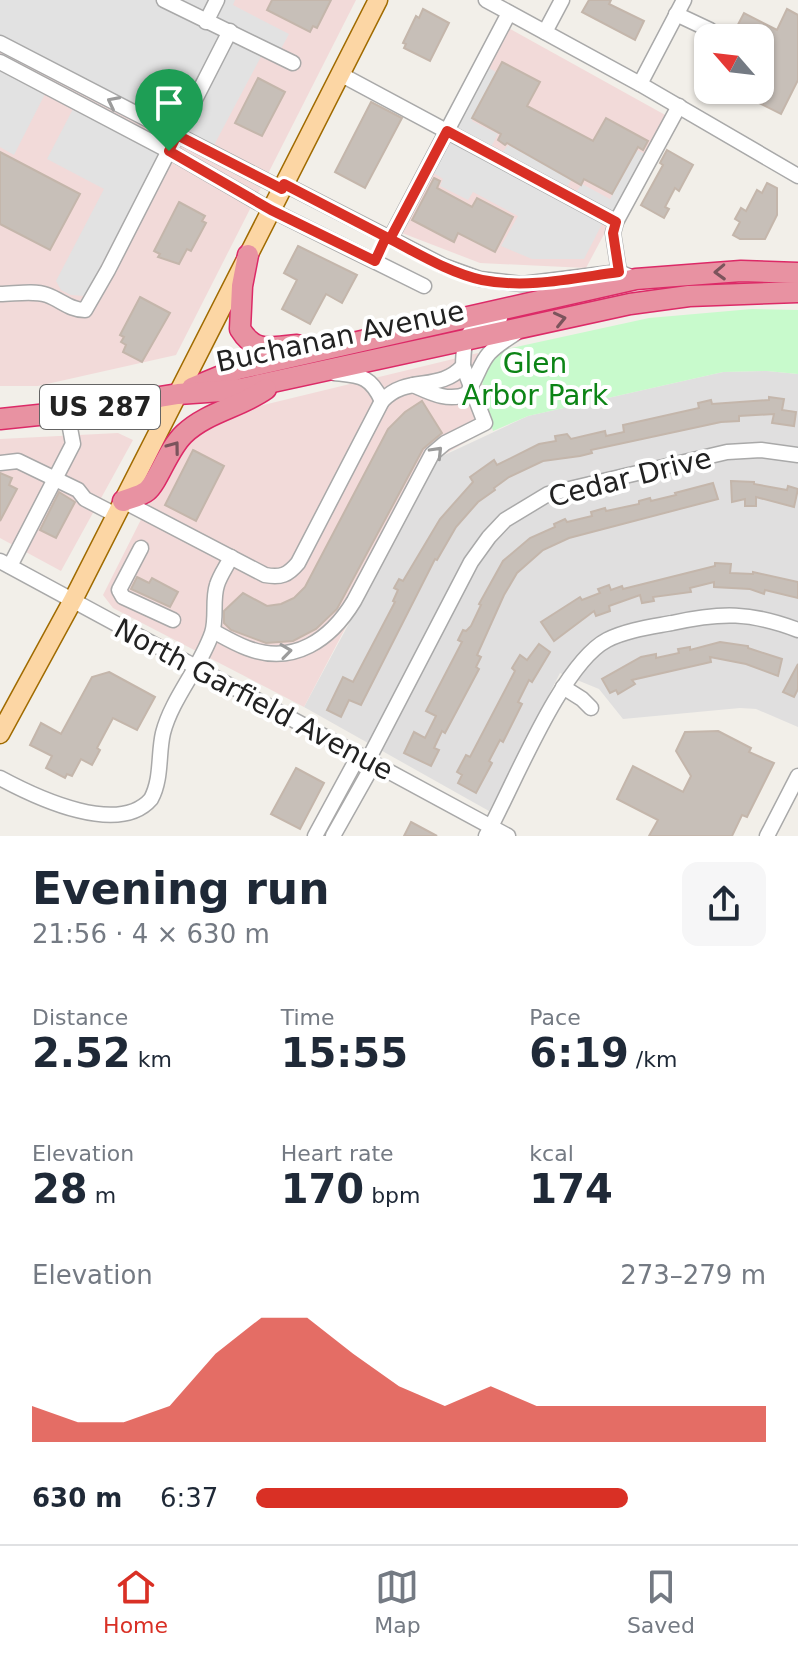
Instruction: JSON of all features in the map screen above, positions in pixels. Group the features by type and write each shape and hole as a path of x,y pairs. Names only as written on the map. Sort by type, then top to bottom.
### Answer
{"highway":[{"path":"248,255 242,286 240,329 253,345 365,341"},
{"name":"Buchanan Avenue","path":"178,394 238,369 599,287 628,276 718,272 796,289"},
{"name":"Buchanan Avenue","path":"0,419 273,384 593,311 671,298 796,289"},
{"path":"120,508 147,491 172,447 185,432 209,417 248,401 273,384"}],"main road":[{"path":"0,733 73,600 378,0"}],"street":[{"path":"164,0 293,63"},
{"path":"206,22 217,0"},
{"path":"486,0 797,174"},
{"path":"545,32 562,0"},
{"path":"640,84 680,7 702,24"},
{"path":"375,261 509,13"},
{"path":"0,294 46,294 73,308 85,310 92,302 230,31"},
{"path":"0,43 177,135 444,266 480,279 522,284 628,276 613,233 616,222 679,106"},
{"path":"0,62 169,151 271,210 424,286"},
{"path":"340,74 616,222"},
{"path":"213,631 249,649 269,653 290,652 310,646 329,635 354,601 432,454 445,443 485,423 463,366 463,340 474,327 599,287"},
{"path":"412,384 447,398 467,394 482,360 491,349 525,327"},
{"path":"0,463 18,461 78,490 85,499 120,508 265,575 278,578 289,573 298,563 382,401 400,387 443,381 463,366"},
{"path":"321,372 364,377 376,388 382,401"},
{"path":"5,564 73,444 67,412"},
{"name":"Cedar Drive","path":"367,760 471,562 505,520 548,494 711,455 761,450 798,455"},
{"path":"141,548 119,590 123,597 173,620"},
{"path":"0,778 88,823 107,826 139,815 151,800 156,786 163,734 168,721 213,631 216,586 231,557"},
{"name":"North Garfield Avenue","path":"5,564 367,760 488,831 508,836"},
{"path":"488,831 563,687 578,665 609,639 701,617 745,615 798,630"},
{"path":"563,687 591,708"},
{"path":"315,836 367,760"},
{"path":"333,836 367,760"},
{"path":"767,836 794,792 798,776"}],"shaded area":[{"path":"0,0 356,0 176,355 38,386 0,386"},
{"path":"0,0 235,0 233,5 289,34 276,58 264,51 212,149 0,40"},
{"path":"496,21 667,116 586,268 480,263 389,228"},
{"path":"480,63 496,72 472,121 498,134 491,147 502,153 508,145 572,179 567,187 576,192 582,184 610,199 637,150 655,159 617,231 603,222 584,259 532,259 501,246 518,216 473,192 468,200 440,186 443,179 423,166"},
{"path":"0,67 46,92 14,155 0,147"},
{"path":"74,107 161,150 85,296 71,295 61,290 56,281 104,189 47,159"},
{"path":"478,353 489,429 438,458 427,472 304,707 113,608 103,595 175,452 206,424 239,411"},
{"path":"723,372 798,374 798,727 756,709 740,708 623,719 599,689 560,673 489,811 304,707 438,458 528,416"},
{"path":"118,433 133,440 61,571 0,538 0,439"}],"green space":[{"name":"Glen Arbor Park","path":"752,309 798,310 798,374 723,372 528,416 493,431 482,387 483,377 492,358 502,350 649,318"}],"building":[{"path":"272,0 331,0 317,28 313,26 310,32 267,10"},
{"path":"589,0 611,0 609,4 644,21 635,40 582,12"},
{"path":"423,9 449,23 430,61 404,48 406,44 403,43 416,16 419,18"},
{"path":"787,9 798,15 798,80 781,114 761,104 774,104 774,28 777,30"},
{"path":"744,13 765,24 738,24"},
{"path":"502,62 540,82 527,106 593,141 606,118 648,141 643,150 638,147 612,194 584,179 581,185 507,143 505,145 498,140 501,134 472,118"},
{"path":"258,78 285,92 262,136 235,123"},
{"path":"371,102 402,118 365,188 335,172"},
{"path":"667,150 693,165 679,191 675,188 665,207 669,209 664,218 641,205 663,165 660,163"},
{"path":"0,152 80,194 50,250 0,224"},
{"path":"434,178 440,181 437,188 472,207 477,198 513,217 495,252 458,233 454,242 412,220"},
{"path":"767,183 777,188 777,215 765,239 740,239 733,235 740,222 735,219 741,208 746,211 757,190 762,193"},
{"path":"179,202 205,216 202,221 206,223 191,251 187,249 179,264 158,257 160,254 154,251"},
{"path":"298,246 357,275 342,303 326,294 310,324 282,309 297,280 284,273"},
{"path":"140,297 170,313 142,362 123,352 126,345 121,342 124,337 120,335"},
{"path":"769,397 784,399 782,410 796,412 794,426 772,423 774,414 739,416 739,421 721,422 591,450 592,453 580,456 543,461 509,477 478,502 456,527 435,559 361,705 349,700 341,717 327,710 343,677 353,682 395,602 398,590 394,588 399,579 403,581 440,519 473,482 470,477 494,460 497,465 539,444 556,441 555,436 567,434 571,439 605,431 606,436 624,432 623,425 699,408 698,403 711,400 712,404 769,400"},
{"path":"422,401 442,433 423,449 337,609 316,629 293,641 266,643 231,630 224,623 224,611 243,593 267,606 294,598 305,587 388,429"},
{"path":"193,450 224,466 196,521 165,505"},
{"path":"0,473 12,478 9,485 17,489 0,521"},
{"path":"731,481 798,489 794,507 756,497 756,506 745,506 745,499 732,502"},
{"path":"713,483 718,499 569,538 543,550 517,573 504,595 477,655 481,657 476,667 479,669 445,733 442,731 434,748 439,750 431,766 404,753 414,732 425,738 436,716 426,711 462,642 458,640 463,630 471,626 479,604 503,561 530,538 565,519 567,522 592,516 591,512 605,508 606,511 639,504 639,501 676,495"},
{"path":"59,492 75,502 56,538 40,530"},
{"path":"715,563 731,564 730,573 753,572 798,582 798,598 765,590 764,594 750,589 714,587 714,582 690,588 691,592 653,597 654,601 642,603 640,595 609,606 610,611 596,616 594,611 554,641 541,622 580,597 582,600 600,593 598,589 609,585 611,590 622,586 623,589 715,566"},
{"path":"137,577 149,583 152,578 178,592 170,607 131,589"},
{"path":"720,642 748,646 782,659 778,676 746,664 710,657 711,662 632,680 635,684 618,694 616,690 610,693 602,679 641,657 656,654 656,658 679,653 678,649 690,647 690,650"},
{"path":"539,644 550,652 532,682 529,680 518,702 522,704 503,742 500,740 489,761 492,763 476,793 458,783 462,775 457,772 466,755 470,757 515,671 512,668 520,655 527,660"},
{"path":"798,664 798,689 794,697 783,692"},
{"path":"109,672 155,697 137,730 113,718 92,765 81,759 72,776 67,774 65,778 46,768 52,756 30,745 41,723 61,734 92,677"},
{"path":"718,731 751,748 749,752 774,763 747,817 742,815 732,836 649,836 658,820 617,799 633,766 683,792 691,776 676,751 685,732"},
{"path":"296,768 324,783 300,829 271,814"},
{"path":"411,822 437,836 404,836"}],"route":[{"path":"169,151 177,135 282,189 284,184 390,239 447,131 616,222 613,233 619,272 522,284 480,279 444,266 390,239 386,237 375,261 271,210 169,151"}]}
